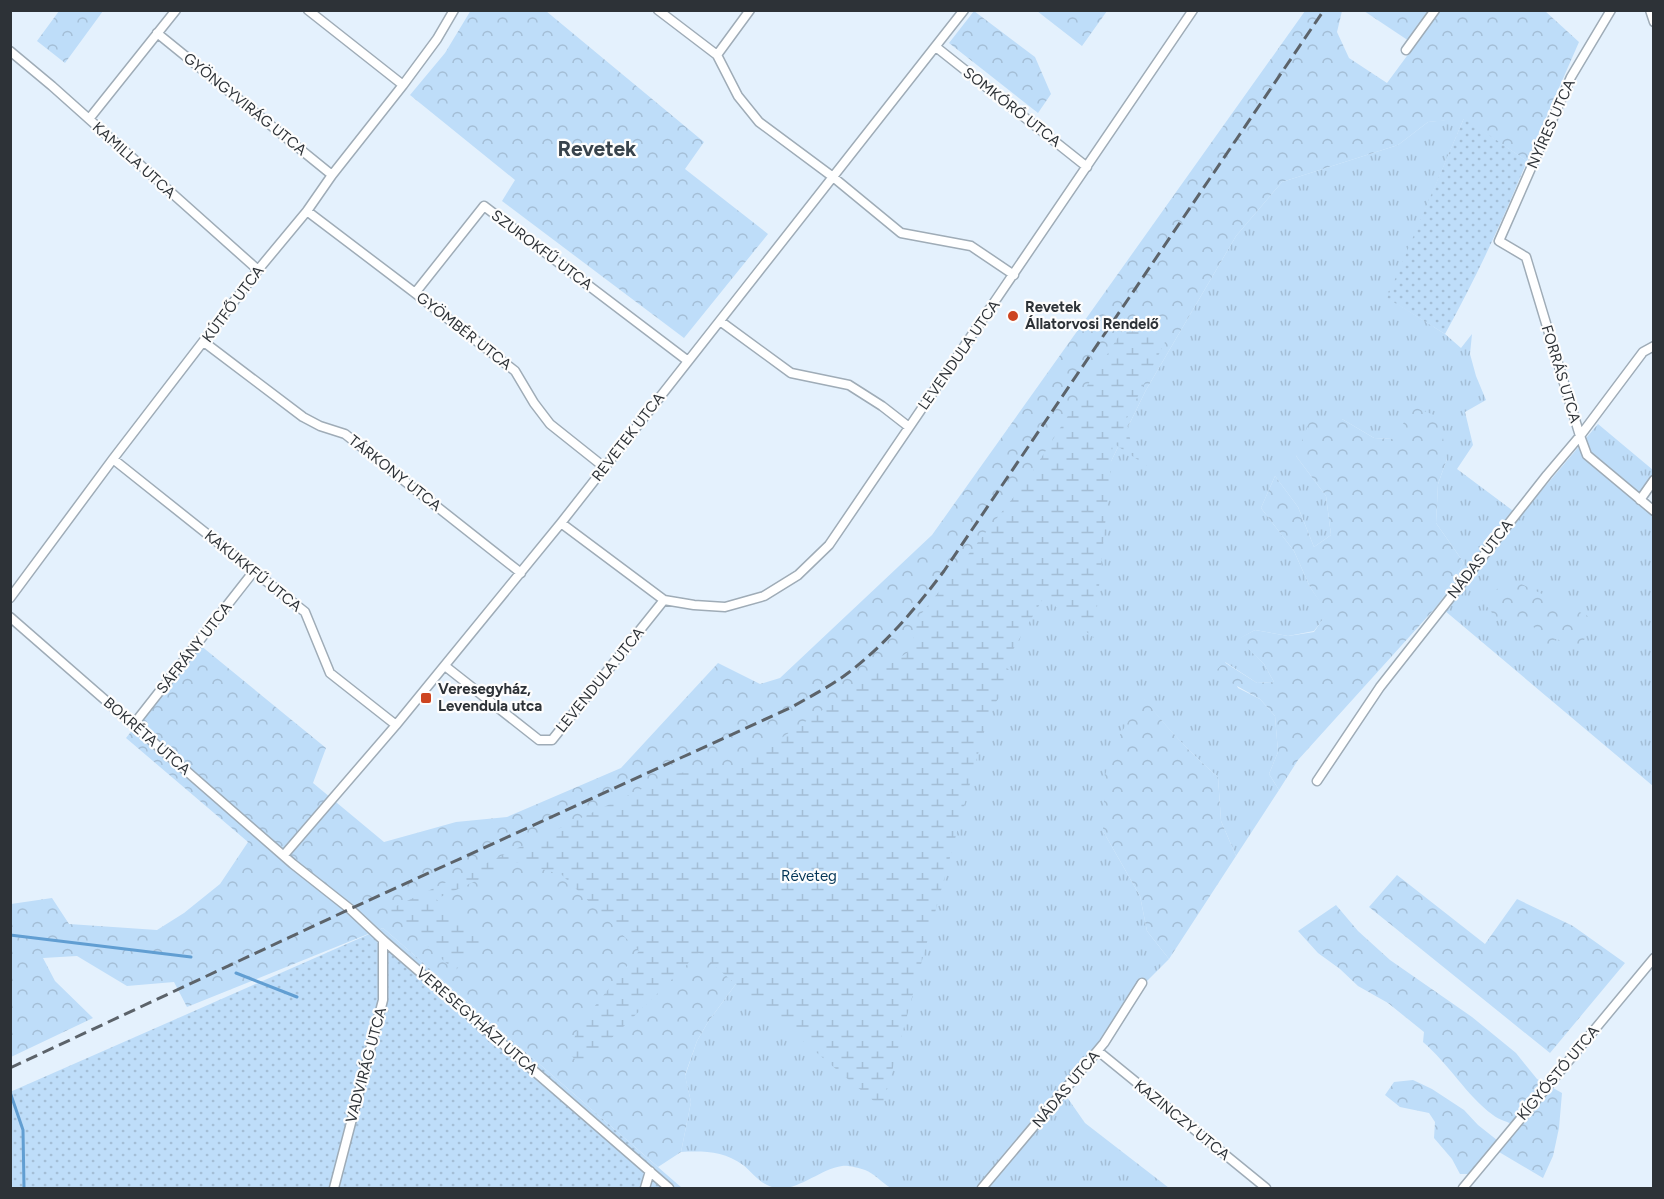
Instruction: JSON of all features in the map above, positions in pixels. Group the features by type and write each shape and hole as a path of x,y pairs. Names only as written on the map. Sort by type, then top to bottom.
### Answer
{"street":[{"path":"89,119 176,10"},
{"path":"308,10 404,86"},
{"name":"KÚTFŐ UTCA","path":"10,598 258,270 404,86 454,10"},
{"path":"658,10 717,55 738,96 759,122 832,177 901,234 970,246 1014,276"},
{"path":"717,55 750,10"},
{"name":"REVETEK UTCA","path":"284,855 396,725 521,573 964,10"},
{"name":"LEVENDULA UTCA","path":"561,523 664,600 725,608 764,596 798,574 830,545 1193,10"},
{"path":"1406,50 1435,10"},
{"name":"NYÍRES UTCA","path":"1499,241 1571,77 1611,10"},
{"path":"1650,10 1653,22"},
{"name":"GYÖNGYVIRÁG UTCA","path":"157,33 332,175"},
{"name":"SOMKÓRÓ UTCA","path":"936,47 1087,167"},
{"name":"KAMILLA UTCA","path":"10,51 258,270"},
{"name":"SZUROKFŰ UTCA","path":"416,293 484,206 688,361"},
{"name":"GYÖMBÉR UTCA","path":"306,211 515,371 550,424 604,467"},
{"name":"FORRÁS UTCA","path":"1499,241 1526,257 1587,455 1653,511"},
{"path":"720,321 791,373 849,385 909,427"},
{"name":"TÁRKONY UTCA","path":"204,342 303,417 320,426 345,434 521,573"},
{"name":"NÁDAS UTCA","path":"1317,781 1380,687 1580,436 1643,352 1653,346"},
{"name":"KAKUKKFŰ UTCA","path":"113,459 305,612 330,673 396,725"},
{"path":"1640,500 1653,480"},
{"name":"SÁFRÁNY UTCA","path":"134,724 254,571"},
{"name":"LEVENDULA UTCA","path":"445,666 539,740 552,740 664,600"},
{"name":"BOKRÉTA UTCA","path":"10,617 284,855"},
{"name":"VERESEGYHÁZI UTCA","path":"284,855 350,909 669,1188"},
{"name":"VADVIRÁG UTCA","path":"334,1188 383,1000 383,940"},
{"name":"KÍGYÓSTÓ UTCA","path":"1465,1188 1653,958"},
{"name":"NÁDAS UTCA","path":"982,1188 1098,1051 1142,983"},
{"name":"KAZINCZY UTCA","path":"1098,1051 1266,1188"},
{"path":"645,1188 650,1171"}],"green space":[{"path":"471,10 546,11 704,142 685,169 768,234 684,338 502,201 515,180 410,95 445,53"},
{"path":"59,11 103,11 65,63 37,41"},
{"path":"974,11 1035,57 1051,94 1038,113 949,43"},
{"path":"1037,11 1107,11 1082,46"},
{"path":"1305,11 1342,11 1337,32 1349,58 1387,83 1415,45 1364,11 1545,11 1579,42 1527,161 1464,119 1428,122 1398,145 1282,182 1236,236 1146,390 1096,492 708,1022 697,1041 685,1075 691,1102 681,1152 658,1167 383,928 187,1007 174,982 127,986 77,956 43,958 55,981 93,1018 11,1057 11,904 52,898 69,924 157,930 184,913 220,884 248,842 126,738 200,645 326,748 313,783 384,842 456,822 507,817 621,768 718,663 760,684 780,678 932,535"},
{"path":"1464,118 1388,298 1445,334 1461,348 1472,334 1470,354 1486,400 1465,412 1473,445 1457,469 1520,516 1598,424 1653,470 1653,474 1638,494 1653,508 1653,786 1438,605 1464,563 1436,523 1438,484 1447,459 1393,439 1374,438 1342,419 1296,456 1326,496 1331,535 1314,547 1298,507 1275,476 1261,508 1294,551 1310,587 1328,613 1314,631 1288,636 1255,630 1239,639 1264,664 1274,682 1257,683 1225,662 1238,688 1260,699 1275,716 1278,752 1269,774 1279,790 1236,856 1221,821 1218,777 1160,719 1143,698 1103,831 1140,896 1147,931 1169,959 1148,980 1062,1090 1085,1123 1169,1188 891,1188 868,1171 844,1166 833,1168 799,1184 781,1188 763,1183 736,1160 721,1154 681,1152 691,1102 685,1076 697,1041 708,1022 1096,492 1146,390 1236,236 1282,182 1398,145 1428,122"},
{"path":"1464,118 1527,161 1489,249 1445,334 1387,298"},
{"name":"Réveteg","path":"1131,317 1166,340 1126,420 1131,443 1147,466 1113,443 1094,638 1044,597 1004,665 1015,676 990,710 882,1108 699,953 583,1066 569,1054 578,1027 639,951 562,875 518,862 436,899 482,941 455,971 388,910 673,774 743,764 911,650 918,618 1027,480"},
{"path":"1414,407 1439,417 1447,459 1438,484 1436,523 1464,563 1438,605 1298,760 1279,790 1269,774 1278,752 1275,716 1260,699 1214,673 1224,662 1257,683 1274,682 1264,664 1238,639 1255,630 1288,636 1314,632 1327,613 1310,587 1294,551 1261,508 1275,476 1298,507 1314,547 1331,535 1326,496 1296,456 1310,420 1342,419 1374,438 1393,439"},
{"path":"1511,579 1596,620 1581,645 1555,639 1547,652 1532,624 1496,618 1482,600"},
{"path":"1143,697 1160,719 1218,777 1221,821 1236,856 1169,959 1147,931 1140,896 1103,831 1105,775 1118,738"},
{"path":"1397,875 1485,944 1517,899 1573,926 1625,963 1550,1053 1369,907"},
{"path":"1336,905 1358,931 1390,960 1472,1017 1516,1053 1537,1079 1562,1093 1559,1128 1553,1156 1543,1178 1494,1149 1474,1174 1460,1174 1452,1159 1434,1138 1435,1122 1429,1113 1400,1107 1385,1095 1394,1082 1413,1080 1432,1089 1464,1110 1478,1125 1502,1144 1515,1125 1495,1117 1474,1098 1423,1042 1424,1032 1388,1003 1358,986 1318,953 1298,931"},
{"path":"383,928 682,1188 11,1188 10,1092"}],"waterway":[{"path":"10,935 191,957"},
{"path":"236,973 297,997"},
{"path":"10,1092 23,1130 24,1188"}],"railway":[{"path":"10,1068 350,909 792,707 848,673 900,625 944,571 1324,10"}],"place":[{"name":"Revetek Állatorvosi Rendelő","path":"1013,316"},
{"name":"Veresegyház, Levendula utca","path":"426,698"}],"district":[{"name":"Revetek","path":"597,148"}]}
